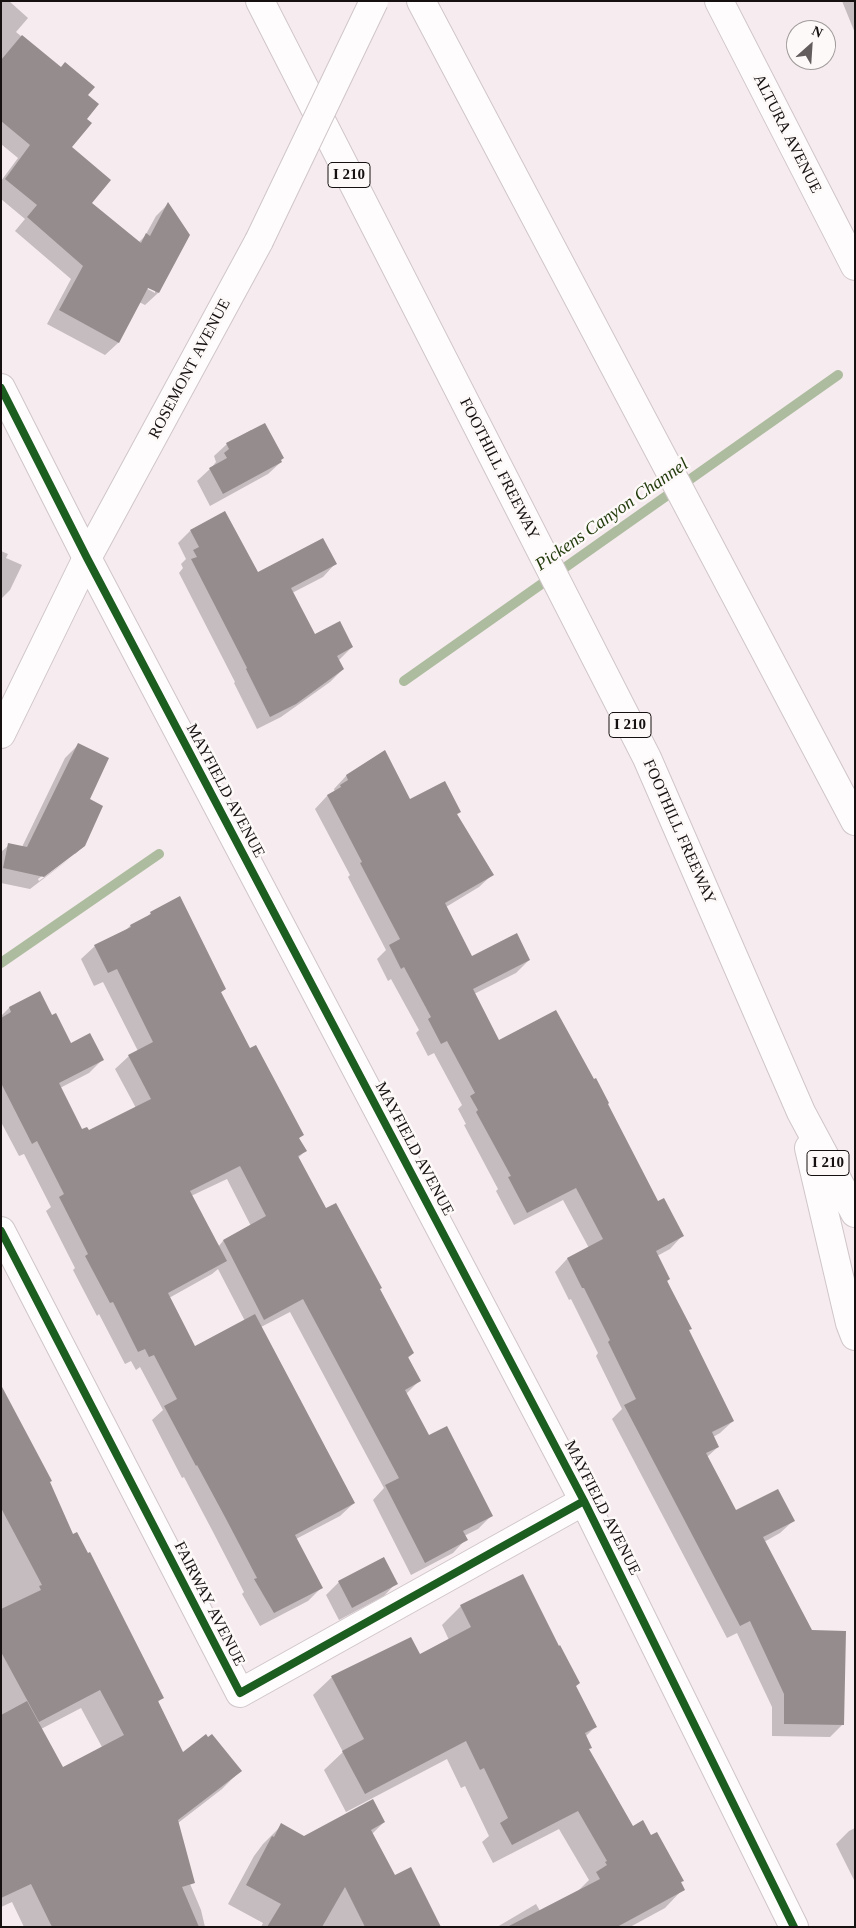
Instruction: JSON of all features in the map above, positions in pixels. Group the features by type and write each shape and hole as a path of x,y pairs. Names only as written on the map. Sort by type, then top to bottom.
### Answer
{"main road":[{"name":"FOOTHILL FREEWAY","path":"260,1 647,758 801,1112 855,1213"},
{"name":"ROSEMONT AVENUE","path":"1,734 87,558 258,241 374,1"},
{"path":"421,1 855,821"},
{"path":"431,1 464,82"},
{"name":"ALTURA AVENUE","path":"719,1 855,266"},
{"name":"MAYFIELD AVENUE","path":"1,388 87,558 584,1501 794,1927"},
{"path":"801,1112 850,1324 855,1336"},
{"name":"FAIRWAY AVENUE","path":"1,1231 240,1693 584,1501"}],"building":[{"path":"22,35 61,67 65,62 95,87 88,95 99,104 87,119 92,123 72,147 111,180 92,203 141,243 146,233 150,236 168,202 190,235 159,293 148,288 119,343 59,310 83,266 27,217 37,205 5,179 30,145 1,121 1,60"},
{"path":"265,423 284,458 281,460 282,462 223,494 209,468 227,458 224,453 229,449 226,443"},
{"path":"225,511 258,572 323,538 337,564 291,588 315,634 340,621 353,647 337,656 344,669 296,704 270,717 191,559 197,557 193,550 199,547 190,530"},
{"path":"78,743 109,758 90,799 103,806 85,846 44,877 3,868 8,843 27,847"},
{"path":"385,750 410,799 445,781 461,812 457,814 494,875 445,903 472,956 517,933 530,960 473,989 499,1040 556,1010 594,1079 596,1078 658,1201 664,1198 684,1236 656,1251 670,1279 667,1281 692,1329 689,1330 734,1421 712,1432 719,1447 706,1453 736,1510 778,1489 795,1521 763,1537 812,1630 846,1631 844,1725 784,1724 784,1694 750,1621 740,1626 624,1405 636,1399 608,1342 610,1340 567,1258 603,1239 576,1188 527,1213 508,1177 511,1176 476,1112 478,1110 470,1096 475,1093 447,1041 441,1044 428,1019 431,1017 404,967 401,969 389,945 400,939 327,795 341,787 340,785 348,780 346,775"},
{"path":"180,896 226,989 221,992 250,1048 256,1045 304,1135 299,1138 307,1151 298,1156 326,1208 336,1203 382,1288 380,1289 414,1353 408,1357 421,1381 405,1390 429,1435 447,1426 493,1516 463,1531 468,1540 425,1563 385,1485 399,1478 303,1299 264,1320 223,1240 266,1216 240,1166 190,1191 227,1261 168,1293 195,1346 255,1314 355,1503 295,1535 323,1588 274,1613 254,1579 257,1578 225,1517 164,1406 177,1399 154,1355 149,1357 145,1349 138,1352 113,1302 110,1303 85,1256 88,1254 59,1197 64,1194 37,1141 32,1144 1,1083 1,1018 11,1012 9,1007 40,991 52,1015 56,1013 71,1043 90,1033 104,1060 59,1083 82,1129 87,1127 89,1130 151,1099 128,1055 153,1042 117,969 108,973 94,945 131,927 130,925 151,914 150,912"},
{"path":"1,1385 52,1481 50,1482 73,1534 77,1532 88,1553 90,1552 164,1698 158,1701 183,1752 206,1734 208,1737 212,1734 242,1771 178,1820 195,1883 182,1887 199,1927 52,1927 31,1884 1,1898 1,1715 27,1701 63,1767 124,1735 100,1690 39,1722 1,1652 1,1609 41,1590 39,1586 42,1585 1,1508"},
{"path":"384,1557 398,1584 352,1608 338,1581"},
{"path":"523,1574 580,1683 576,1686 597,1727 585,1733 592,1748 589,1749 633,1826 643,1820 651,1835 657,1832 684,1881 681,1882 685,1890 617,1927 507,1927 600,1879 596,1872 607,1865 605,1862 607,1861 578,1811 512,1845 500,1823 508,1818 484,1768 480,1770 466,1741 365,1794 342,1751 364,1739 331,1676 411,1637 420,1654 471,1627 460,1605"},
{"path":"373,1799 385,1822 371,1830 395,1875 411,1867 441,1927 365,1927 345,1887 322,1927 267,1927 281,1904 246,1885 281,1823 304,1836"}],"waterway":[{"name":"Pickens Canyon Channel","path":"404,681 838,375"},
{"name":"Pickens Canyon Channel","path":"1,963 159,854"}],"cycle path":[{"path":"1,388 87,558 584,1501 794,1927"},
{"path":"1,1231 240,1693 584,1501"}]}
